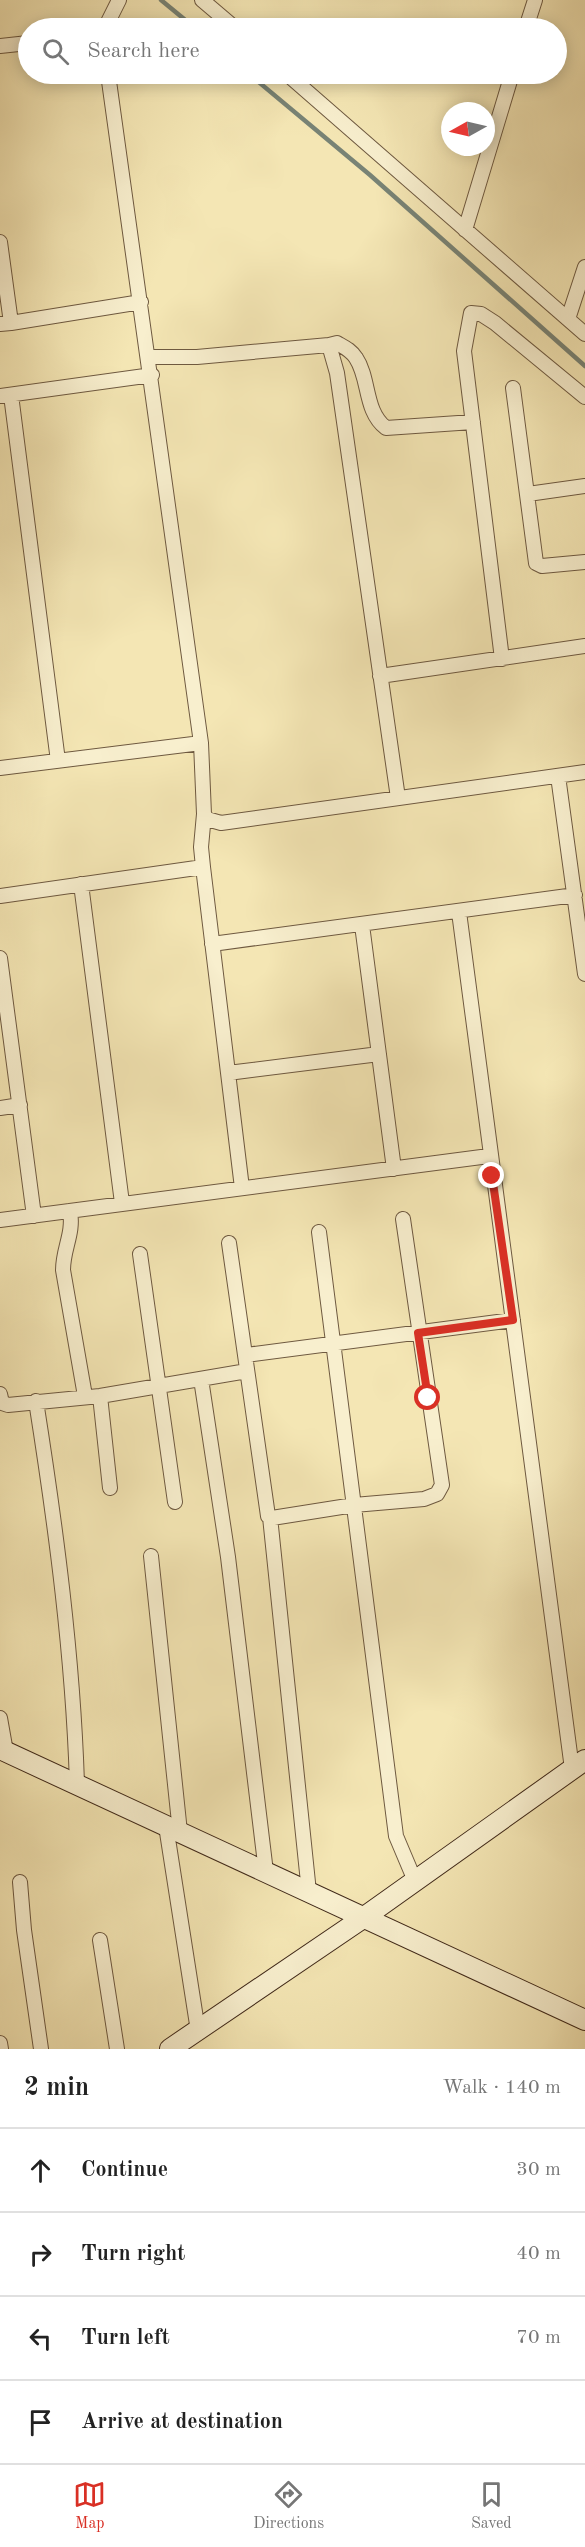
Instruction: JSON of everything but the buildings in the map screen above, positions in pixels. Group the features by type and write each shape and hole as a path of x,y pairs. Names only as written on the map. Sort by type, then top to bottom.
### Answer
{"street":[{"path":"110,18 119,0"},
{"path":"202,0 223,18"},
{"path":"529,18 535,0"},
{"path":"0,46 18,44"},
{"path":"109,84 152,375 201,742 204,814 201,847 242,1188"},
{"path":"297,84 585,334"},
{"path":"465,230 509,84"},
{"path":"0,242 5,324 141,302"},
{"path":"568,319 585,267"},
{"path":"502,659 464,351 468,319 471,314 476,312 495,323 585,397"},
{"path":"149,357 197,357 337,343 350,350 357,359 376,419 386,428 473,422"},
{"path":"328,345 337,373 398,798"},
{"path":"58,761 5,396 152,375"},
{"path":"513,388 537,565 585,562"},
{"path":"528,494 585,486"},
{"path":"380,676 585,646"},
{"path":"0,768 201,742"},
{"path":"204,814 212,822 221,823 585,772"},
{"path":"558,776 585,974"},
{"path":"0,896 203,867"},
{"path":"81,884 122,1203"},
{"path":"212,944 574,895"},
{"path":"170,2049 363,1918 578,1764 489,1155 459,912"},
{"path":"362,925 394,1169"},
{"path":"0,958 3,1002 20,1105 34,1216"},
{"path":"228,1072 380,1054"},
{"path":"0,1108 20,1105"},
{"path":"0,1220 489,1155"},
{"path":"70,1211 71,1234 63,1257 63,1270 85,1396"},
{"path":"270,1517 354,1505 424,1499 437,1494 442,1485 403,1219"},
{"path":"319,1232 396,1836 415,1881"},
{"path":"229,1243 267,1513 270,1517 309,1892"},
{"path":"140,1254 176,1502"},
{"path":"246,1355 513,1320"},
{"path":"0,1394 2,1403 5,1405 100,1396 247,1371"},
{"path":"201,1379 228,1557 266,1872"},
{"path":"100,1396 110,1488"},
{"path":"36,1401 55,1519 77,1784"},
{"path":"151,1556 173,1829 198,2031"},
{"path":"0,1718 3,1750 585,2020"},
{"path":"20,1882 24,1930 41,2049"},
{"path":"100,1940 117,2049"},
{"path":"0,2043 1,2049"}],"waterway":[{"path":"161,0 183,18"},
{"path":"261,84 370,175 585,366"}],"route":[{"path":"428,1398 418,1333 513,1320 492,1176"}]}
